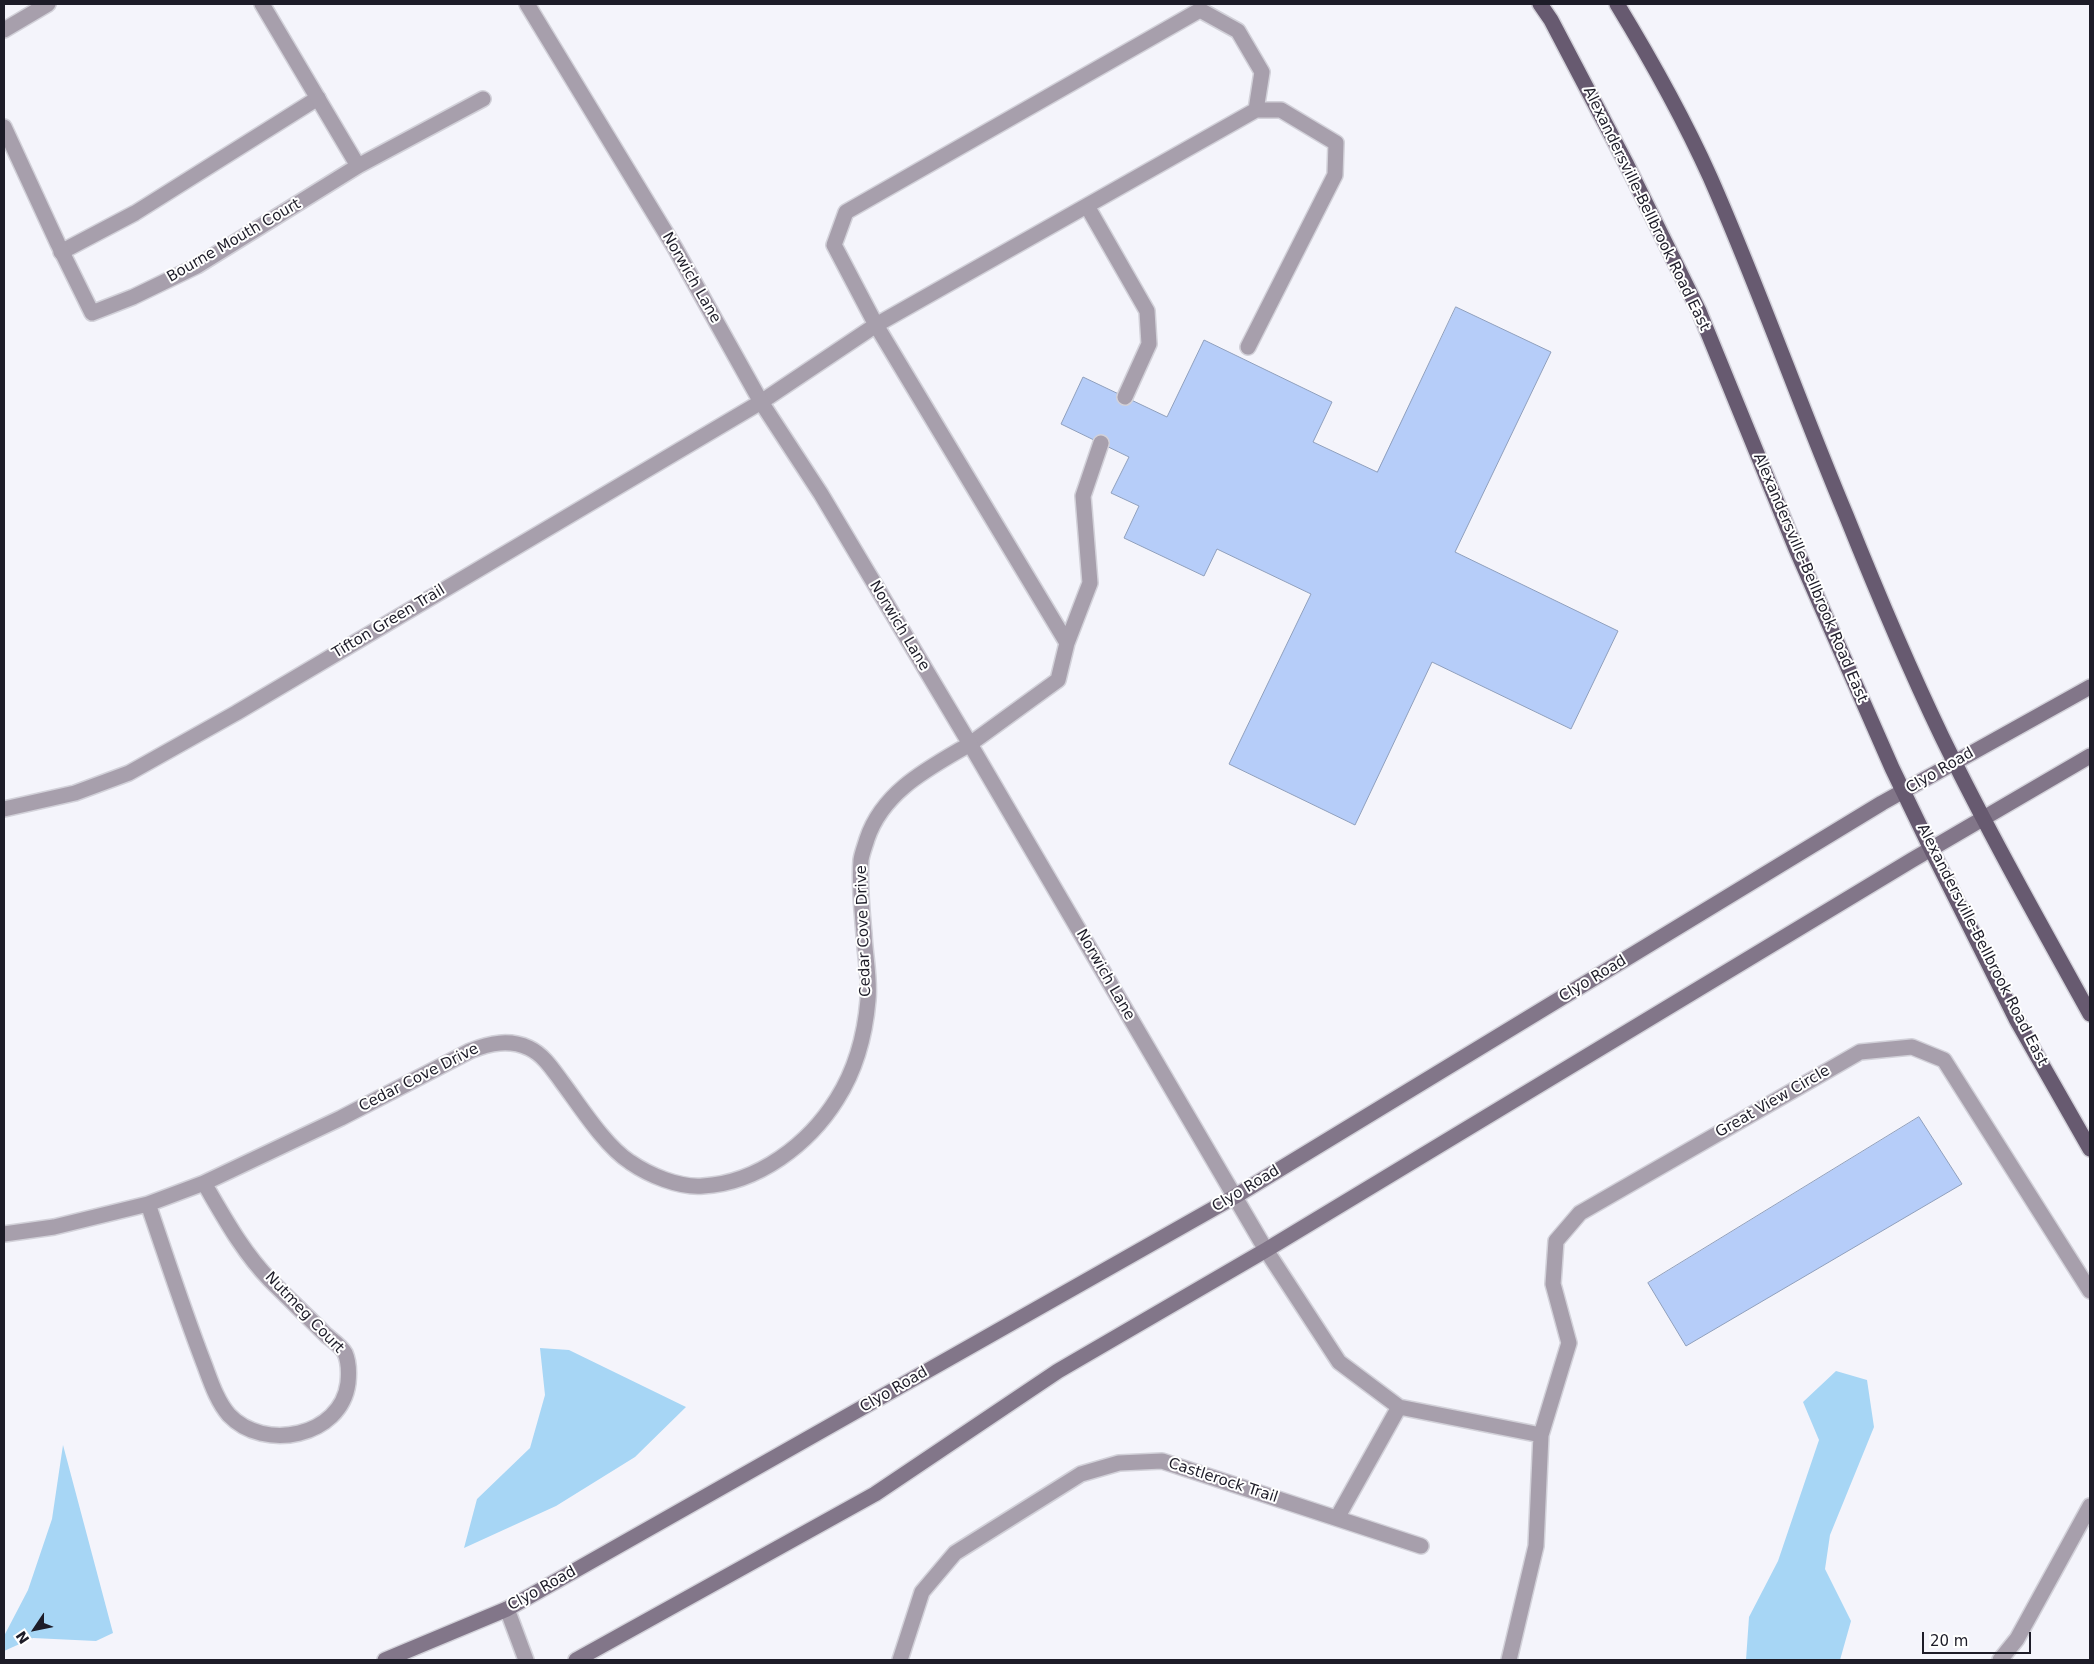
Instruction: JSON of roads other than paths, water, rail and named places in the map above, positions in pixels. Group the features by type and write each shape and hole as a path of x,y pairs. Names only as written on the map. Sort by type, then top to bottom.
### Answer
{"main road":[{"name":"Alexandersville-Bellbrook Road East","path":"1540,4 1551,20 1627,165 1699,311 1796,549 1888,758 1931,848 2016,1019 2090,1149"},
{"path":"1617,4 1653,64 1709,174 1903,652 1983,818 2090,1014"}],"street":[{"path":"4,30 48,4"},
{"path":"262,4 358,166 483,99"},
{"name":"Norwich Lane","path":"527,4 675,248 760,402 821,494 970,744 1266,1250"},
{"path":"1067,643 876,326 834,245 846,212 1200,10 1238,31 1262,72 1256,110 1281,110 1336,143 1335,175 1248,347"},
{"path":"61,252 135,213 318,98"},
{"name":"Tifton Green Trail","path":"4,810 75,793 129,773 236,713 760,402 876,326 1256,110"},
{"name":"Bourne Mouth Court","path":"4,127 61,252 92,313 134,297 197,266 358,166"},
{"path":"1087,206 1147,311 1149,344 1125,397"},
{"name":"Cedar Cove Drive","path":"4,1234 54,1226 148,1204 204,1183 341,1118 489,1043 510,1043 530,1049 546,1061 603,1136 628,1162 663,1180 701,1187 722,1184 755,1172 786,1155 812,1133 837,1099 855,1064 866,1027 869,988 864,933 861,859 871,828 887,803 908,782 970,744 1058,680 1067,643 1090,583 1083,496 1101,443"},
{"name":"Clyo Road","path":"385,1660 507,1610 1234,1197 1874,808 2090,687"},
{"path":"576,1660 875,1494 1058,1371 1266,1250 1931,848 2090,756"},
{"name":"Great View Circle","path":"1509,1660 1536,1546 1541,1435 1569,1343 1553,1284 1556,1241 1580,1213 1860,1052 1912,1048 1944,1060 2090,1291"},
{"name":"Nutmeg Court","path":"148,1204 186,1316 219,1401 224,1408 230,1415 248,1428 268,1436 291,1436 312,1429 334,1414 347,1391 350,1372 345,1353 268,1278 238,1242 204,1183"},
{"path":"1266,1250 1339,1362 1399,1406 1541,1435"},
{"path":"1337,1518 1399,1406"},
{"name":"Castlerock Trail","path":"900,1660 922,1592 955,1553 1081,1474 1119,1463 1162,1461 1421,1546"},
{"path":"2000,1660 2017,1639 2090,1506"},
{"path":"507,1610 526,1660"}],"water":[{"path":"540,1348 569,1350 686,1407 635,1457 556,1506 464,1548 477,1499 530,1448 545,1395"},
{"path":"1836,1371 1867,1380 1874,1427 1830,1535 1825,1569 1851,1621 1840,1660 1746,1660 1749,1617 1778,1561 1819,1440 1803,1402"},
{"path":"63,1445 113,1633 96,1641 33,1638 4,1651 4,1636 28,1590 52,1519"}]}
